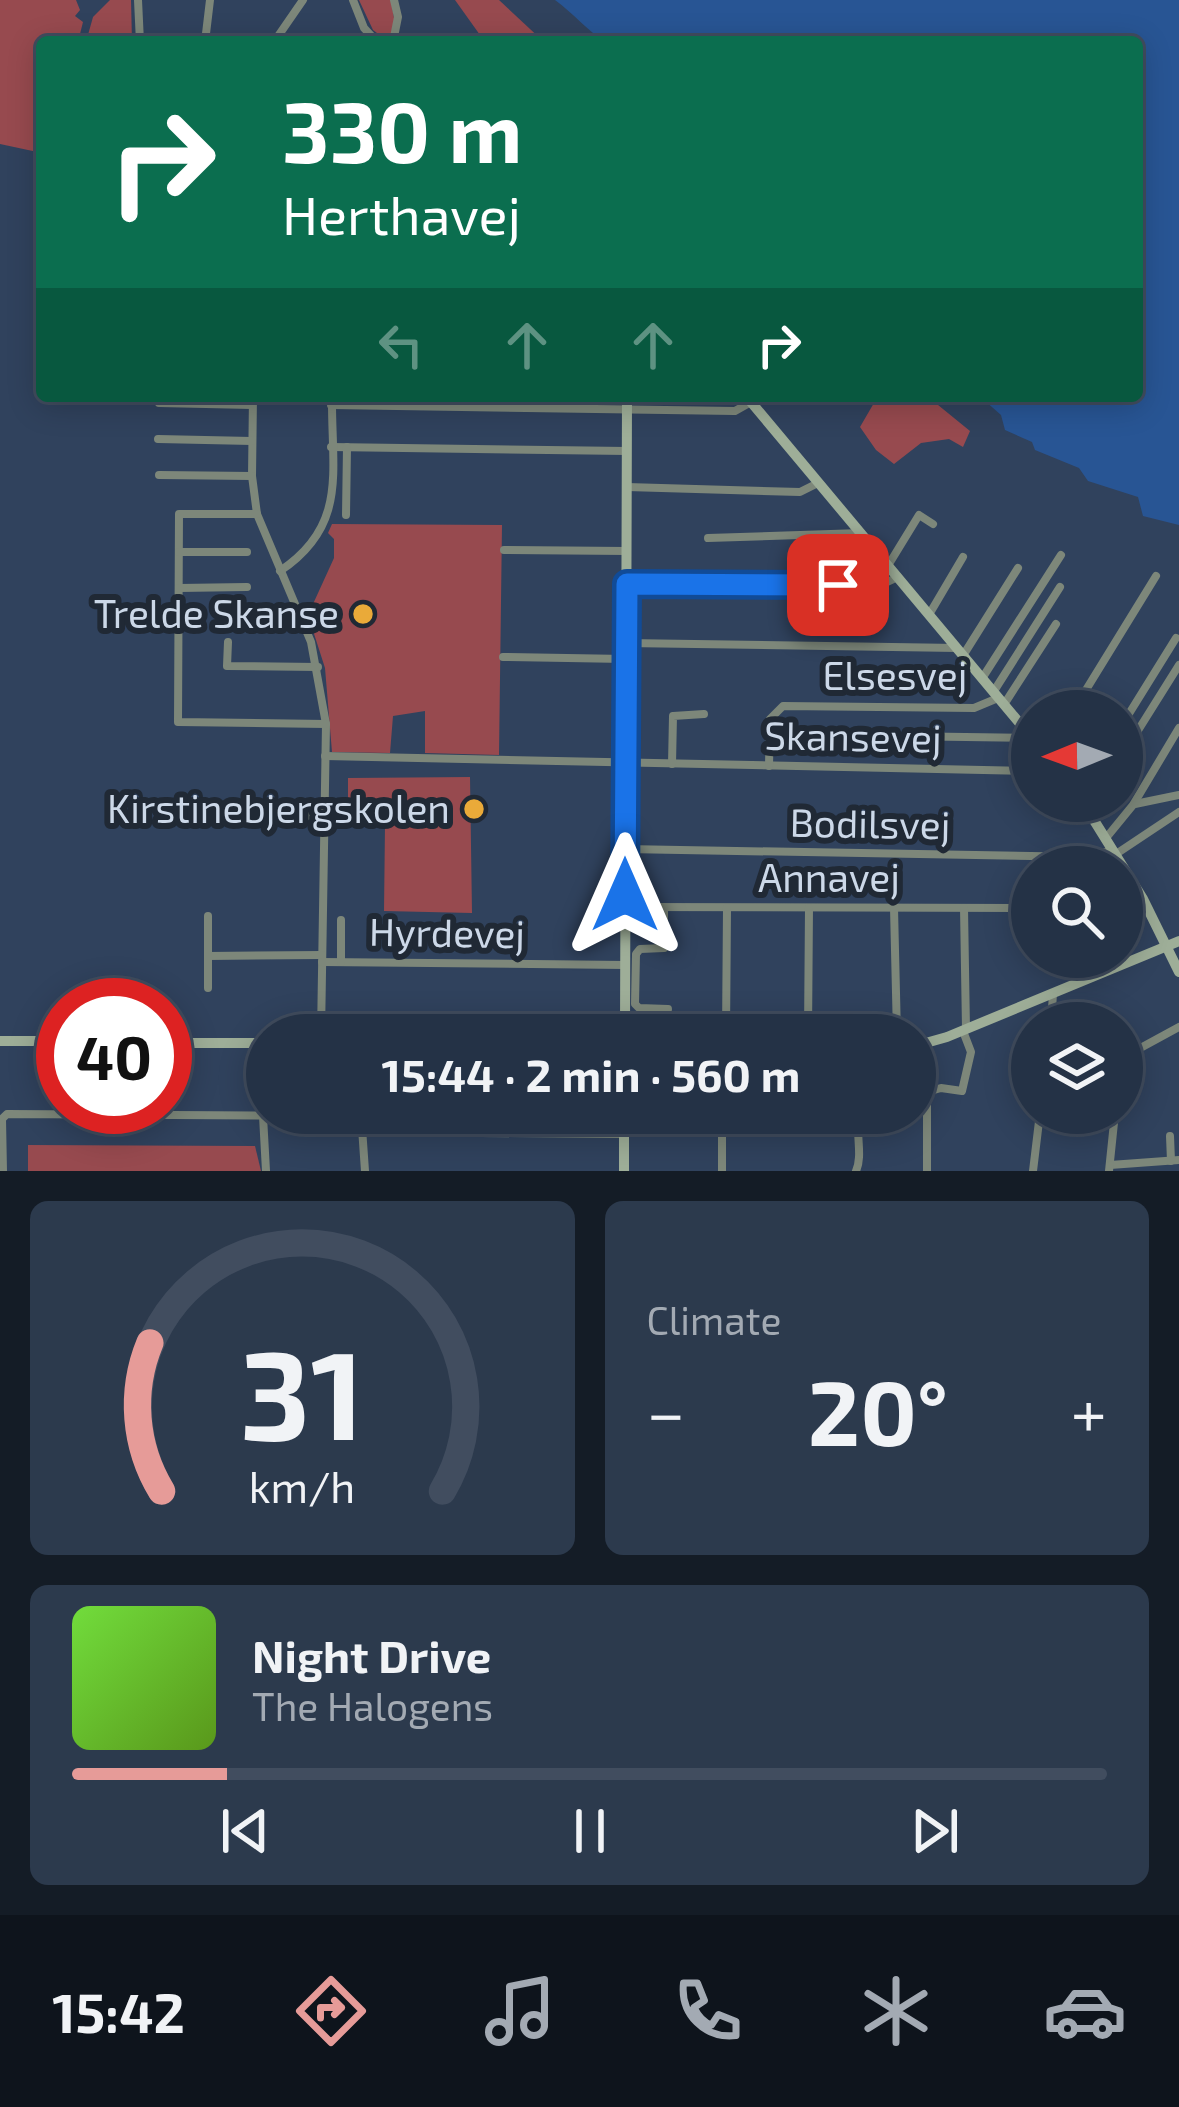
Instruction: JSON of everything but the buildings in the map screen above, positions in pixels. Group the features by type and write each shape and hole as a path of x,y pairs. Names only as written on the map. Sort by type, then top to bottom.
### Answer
{"street":[{"path":"138,0 140,36"},
{"path":"207,36 210,0"},
{"path":"278,36 302,0"},
{"path":"353,0 371,36"},
{"path":"394,0 395,36"},
{"path":"359,36 364,28"},
{"path":"159,403 190,402"},
{"path":"252,402 257,514 318,667 326,724 321,1014"},
{"path":"280,571 308,551 326,523 331,499 332,402"},
{"path":"625,1014 627,402 735,411 745,402"},
{"path":"751,402 1011,711"},
{"path":"158,440 252,441"},
{"path":"331,446 627,452"},
{"path":"346,515 347,447"},
{"path":"159,476 252,476"},
{"path":"627,487 800,492 820,482"},
{"path":"257,514 179,514 178,722 326,724"},
{"path":"889,565 919,515 933,524"},
{"path":"707,538 863,532"},
{"path":"504,550 627,551"},
{"path":"179,552 247,552"},
{"path":"983,677 1061,555"},
{"path":"930,613 963,557"},
{"path":"962,651 1018,568"},
{"path":"627,584 881,585 899,576"},
{"path":"1086,690 1156,576"},
{"path":"179,587 247,587"},
{"path":"1000,697 1060,587"},
{"path":"1000,697 1056,624"},
{"path":"1143,691 1176,638"},
{"path":"227,642 227,666 318,667"},
{"path":"626,643 962,651"},
{"path":"503,657 626,659"},
{"path":"1143,723 1179,665"},
{"name":"Elsesvej","path":"769,766 770,718 783,706 974,709 1000,697"},
{"path":"672,764 673,716 704,714"},
{"path":"1143,788 1179,728"},
{"path":"896,736 1011,738"},
{"name":"Skansevej","path":"326,756 1011,771"},
{"path":"1143,803 1179,795"},
{"path":"1114,846 1175,814 1179,826"},
{"path":"179,815 325,816"},
{"name":"Bodilsvej","path":"625,849 1011,856"},
{"path":"1143,896 1173,943 1179,972"},
{"name":"Annavej","path":"625,907 1011,908"},
{"path":"664,907 664,948 640,949 636,954 635,1004 668,1009"},
{"path":"726,1014 727,908"},
{"path":"808,1014 809,908"},
{"path":"894,908 897,1014"},
{"path":"927,1171 927,1092 940,1088 962,1091 971,1052 965,1030 964,908"},
{"path":"208,916 208,988"},
{"name":"Hyrdevej","path":"341,920 341,962"},
{"path":"1143,952 1173,943"},
{"name":"Hyrdevej","path":"208,956 625,965"},
{"path":"936,1039 1085,978"},
{"path":"1052,1002 1053,994"},
{"path":"1143,1047 1179,1028"},
{"path":"0,1040 36,1041"},
{"path":"192,1042 246,1043"},
{"path":"2,1171 3,1116 246,1116"},
{"path":"263,1134 266,1171"},
{"path":"362,1134 364,1171"},
{"path":"624,1134 624,1171"},
{"path":"722,1134 722,1171"},
{"path":"856,1171 859,1134"},
{"path":"1033,1171 1037,1134"},
{"path":"1112,1134 1110,1168 1175,1160 1170,1136"}],"shaded area":[{"path":"0,0 76,0 80,10 75,16 83,22 80,36 36,36 36,152 0,144"},
{"path":"110,0 131,0 132,36 88,36 93,17"},
{"path":"359,0 391,0 395,24 391,36 373,30"},
{"path":"455,0 499,0 538,36 481,36"},
{"path":"875,402 934,402 970,431 963,447 949,439 921,443 894,464 876,450 860,427"},
{"path":"332,524 502,525 499,755 425,753 425,711 393,716 390,753 332,752 325,668 308,615 334,558 334,539 328,533"},
{"path":"470,777 472,913 384,911 385,825 348,822 348,778"},
{"path":"28,1145 255,1146 261,1171 28,1171"}],"water":[{"path":"555,0 1179,0 1179,525 1143,516 1138,497 1088,481 1079,468 1035,450 1032,442 1005,430 1001,415 986,402 1143,402 1143,36 598,36"}],"place":[{"name":"Trelde Skanse","path":"363,614"},
{"name":"Kirstinebjergskolen","path":"474,809"}],"route":[{"path":"625,895 627,584 838,585"}]}
